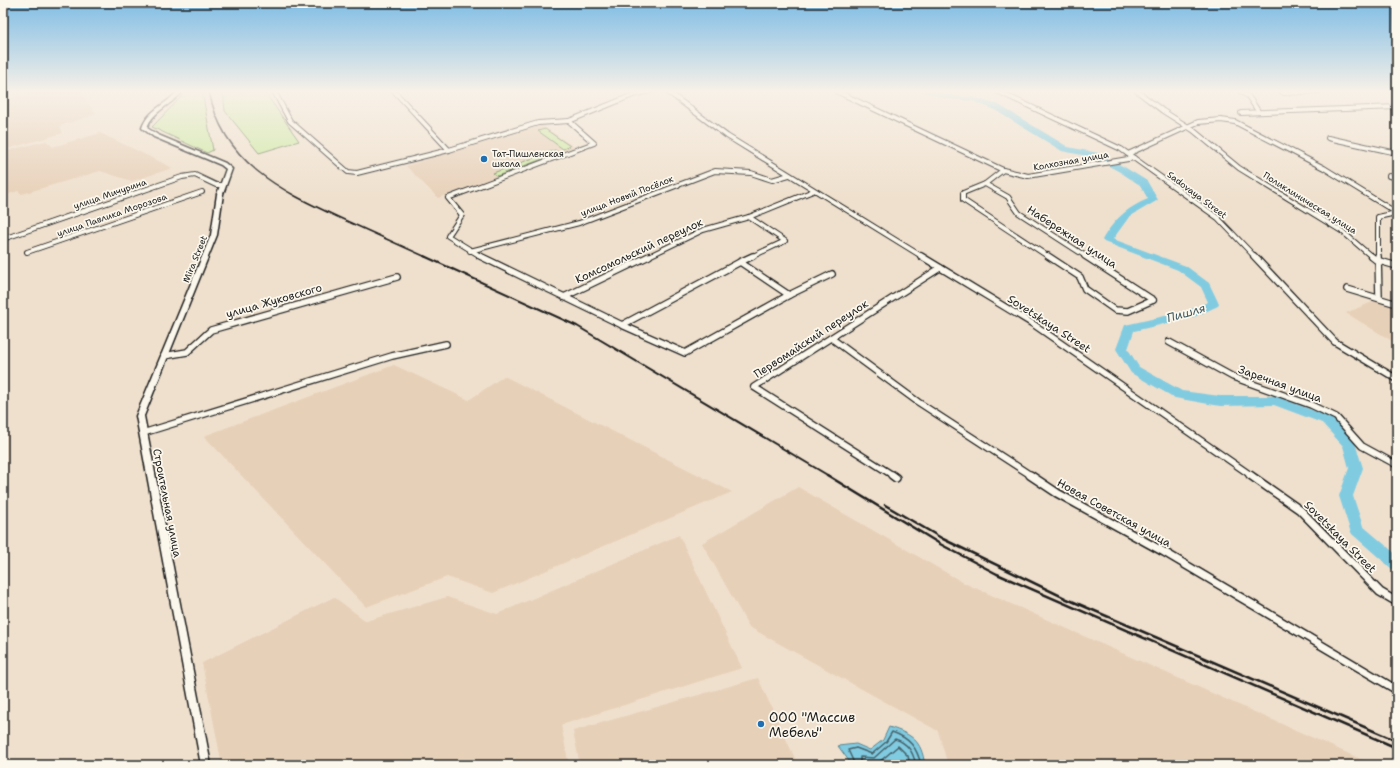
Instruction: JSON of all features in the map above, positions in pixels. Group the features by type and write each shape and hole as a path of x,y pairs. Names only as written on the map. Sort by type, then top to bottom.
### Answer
{"street":[{"name":"Mira Street","path":"144,127 156,136 223,164 229,169 222,185 214,235 164,356"},
{"path":"297,127 348,172 357,173 366,172 449,150 525,127"},
{"path":"427,127 449,150"},
{"path":"575,127 594,142 448,198 462,215 448,236 470,251 622,325 685,353 790,295 832,274"},
{"name":"Sovetskaya Street","path":"715,127 813,191 1034,324 1300,510 1380,592 1397,602"},
{"name":"Колхозная улица","path":"912,127 1003,170 1028,176 1134,158"},
{"name":"Sadovaya Street","path":"1074,127 1121,149 1218,218 1336,342 1397,379"},
{"path":"1128,154 1187,127"},
{"name":"Поликлиническая улица","path":"1190,127 1239,168 1343,232 1376,260 1397,266"},
{"path":"1249,127 1324,168 1397,213"},
{"path":"1328,138 1397,153"},
{"path":"986,184 1003,170"},
{"name":"улица Новый Посёлок","path":"470,251 579,223 715,171 751,173 772,180 789,175"},
{"name":"улица Мичурина","path":"3,239 182,177 195,175 216,185 222,185"},
{"path":"1389,176 1397,178"},
{"name":"Набережная улица","path":"986,184 1008,198 1019,213 1153,300 1128,311 1116,310 1085,289 1080,277 963,200 963,193 986,184"},
{"name":"Комсомольский переулок","path":"564,297 704,230 750,217 813,191"},
{"name":"улица Павлика Морозова","path":"27,252 202,192"},
{"path":"1379,298 1378,217 1397,213"},
{"path":"622,325 740,262 785,241 750,217"},
{"path":"740,262 790,295"},
{"name":"Первомайский переулок","path":"896,478 754,387 940,268"},
{"name":"улица Жуковского","path":"164,356 187,352 211,330 397,277"},
{"path":"1347,289 1397,304"},
{"name":"Новая Советская улица","path":"831,338 918,402 1057,493 1171,556 1397,690"},
{"name":"Заречная улица","path":"1169,342 1233,377 1311,405 1336,417 1362,446 1397,465"},
{"path":"143,433 392,356 446,344"},
{"name":"Строительная улица","path":"164,356 140,416 206,765"}],"shaded area":[{"path":"3,127 60,127 63,133 3,150"},
{"name":"Тат-Пишленская школа","path":"531,127 544,127 574,147 438,198 406,166"},
{"path":"100,133 173,168 132,181 100,171 22,194 18,191 3,196 3,152 46,141 53,147"},
{"path":"1377,300 1397,307 1397,344 1346,313"},
{"path":"394,365 469,400 504,376 732,492 493,593 447,577 366,607 204,436"},
{"path":"798,487 964,583 1374,765 951,765 947,762 938,731 749,627 702,543"},
{"path":"679,535 742,668 561,725 569,765 222,765 202,663 334,597 366,621 447,597 497,614"},
{"path":"758,678 798,765 580,765 573,731"}],"green space":[{"path":"152,127 209,127 213,150 207,153"},
{"path":"238,127 289,127 299,141 259,153"},
{"path":"545,129 570,146 563,149 538,131"},
{"path":"555,150 559,153 497,176 493,173"}],"water":[{"path":"889,727 910,736 918,744 925,765 852,765 838,746 856,744 870,750 883,740"}],"waterway":[{"name":"Пишля","path":"1029,127 1065,149 1095,155 1144,183 1153,200 1137,207 1121,219 1107,240 1182,268 1205,285 1214,304 1190,314 1129,328 1122,349 1135,370 1179,395 1220,401 1275,400 1326,420 1349,444 1356,468 1346,496 1357,530 1397,564"}],"railway":[{"path":"222,127 227,137 241,155 257,171 276,184 296,196 340,218 426,257"},
{"path":"424,256 577,326 829,476"},
{"path":"827,475 940,544 997,574 1397,748"},
{"path":"885,505 943,539 1067,599 1397,741"}],"place":[{"name":"Тат-Пишленская школа","path":"484,159"},
{"name":"ООО \"Массив Мебель\"","path":"761,724"}]}
